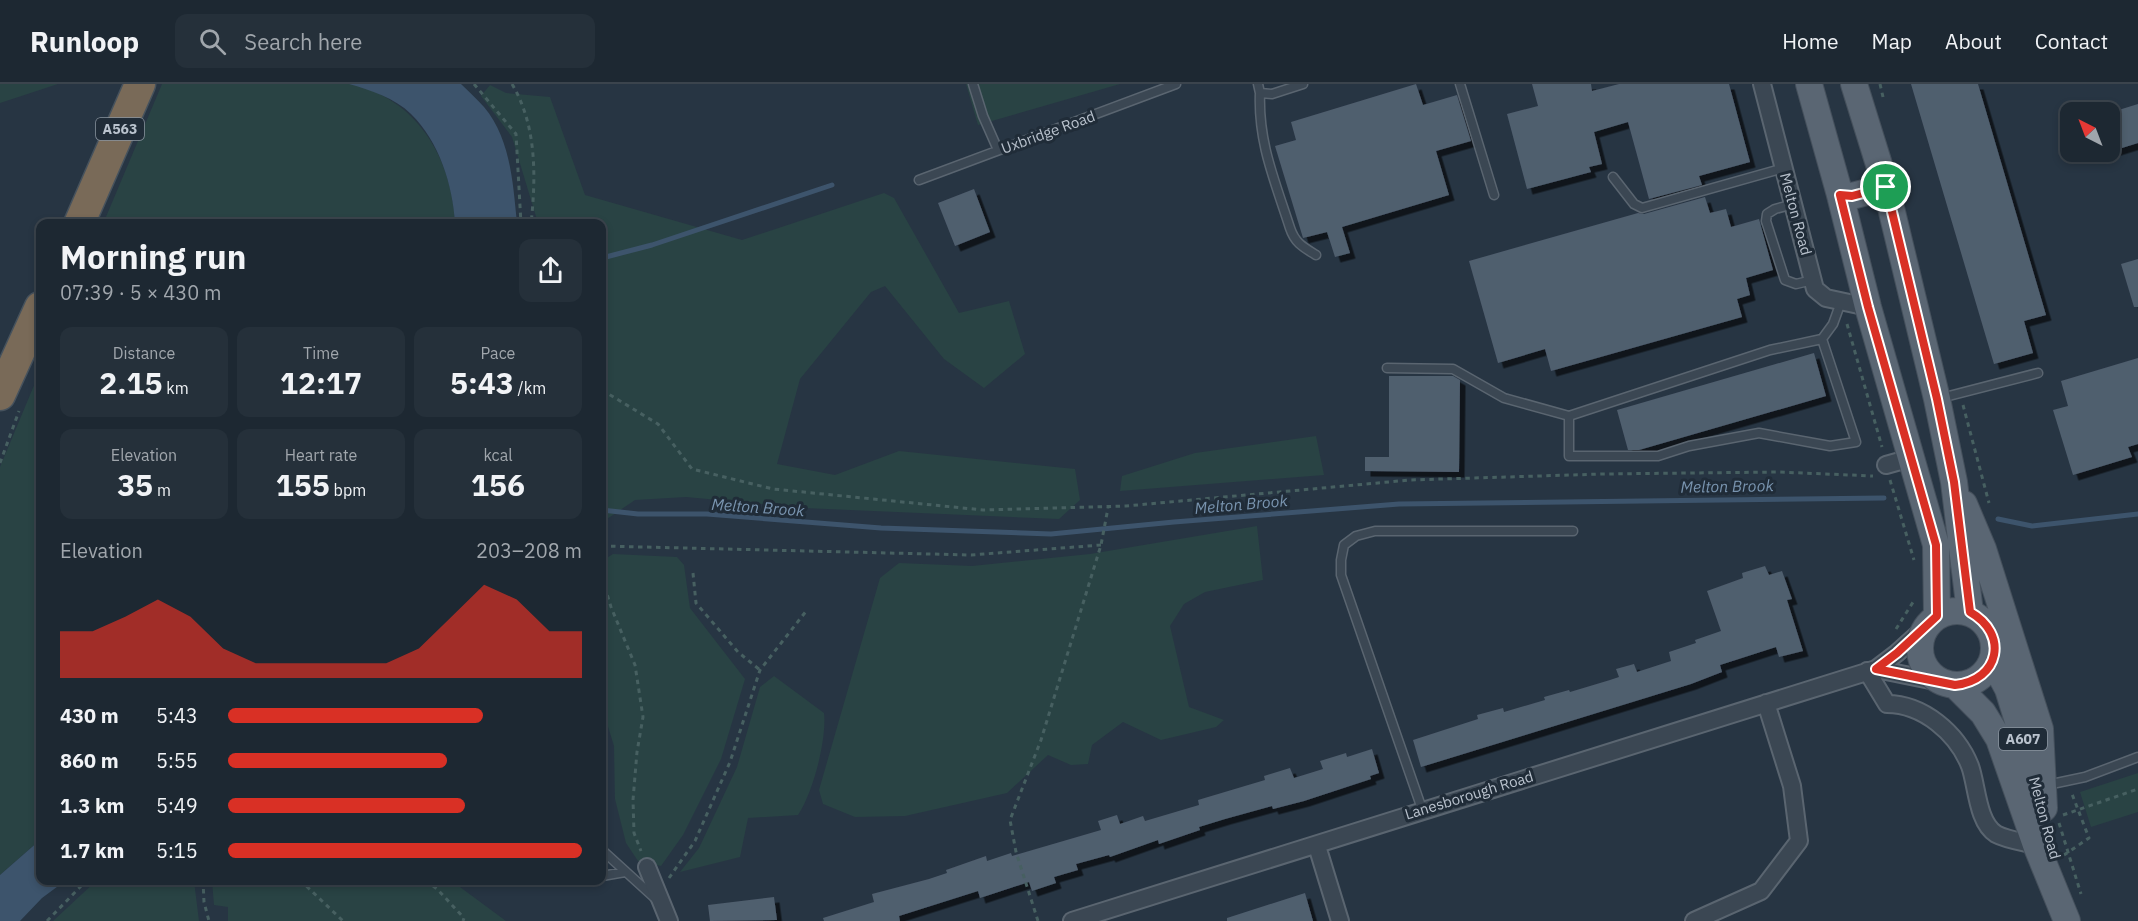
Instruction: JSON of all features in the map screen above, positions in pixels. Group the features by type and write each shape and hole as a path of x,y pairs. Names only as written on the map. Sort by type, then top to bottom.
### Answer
{"highway":[{"name":"A563","path":"81,219 140,84"},
{"path":"3,388 36,315"}],"main road":[{"name":"A607","path":"1809,84 1868,307 1936,545 1933,621 1922,636 1920,649 1923,662 1936,678 1950,684"},
{"path":"1854,84 1886,187 1937,399 1954,482 1970,612 1948,612 1933,621"},
{"path":"1840,195 1852,196 1886,187"},
{"path":"1954,482 1975,525 2040,729 2042,794"},
{"name":"A607","path":"1970,612 1980,618 1993,637 1995,649 1993,661"},
{"path":"1950,684 1977,680 1987,671 1993,661"},
{"name":"Melton Road","path":"1993,661 2008,689 2042,794 2071,911"},
{"name":"Melton Road","path":"1950,684 1983,713 1999,739 2036,845 2071,911"}],"street":[{"name":"Melton Road","path":"1762,84 1813,280"},
{"path":"1813,280 1815,289 1826,298 1868,307"},
{"path":"1888,471 1911,458"},
{"name":"Lanesborough Road","path":"1072,921 1317,846 1422,809 1872,670 1897,653 1933,621"},
{"path":"1872,670 1887,704 1900,704 1924,715 1947,730 1970,767 1983,817 1995,833 2036,845"},
{"name":"Lanesborough Road","path":"1872,670 1950,684"},
{"path":"1694,921 1761,891 1799,841 1792,786 1766,703"},
{"path":"1317,846 1340,921"},
{"path":"647,867 664,907"}],"lane":[{"path":"973,84 982,116 998,150"},
{"name":"Uxbridge Road","path":"919,180 1176,84"},
{"path":"1303,84 1272,94 1259,88 1260,120 1263,142 1293,239 1316,255"},
{"path":"1460,84 1494,195"},
{"path":"1613,177 1634,204 1642,208 1784,168"},
{"path":"1794,204 1775,209 1767,214 1766,221 1785,280 1796,284 1813,280"},
{"path":"1387,368 1453,369 1504,398 1569,416 1770,350 1822,339 1833,324 1841,302"},
{"path":"1569,416 1569,456 1658,456 1689,446 1759,433 1830,446 1856,442 1822,339"},
{"path":"1937,399 2038,373"},
{"path":"1422,809 1341,575 1344,545 1356,536 1375,531 1573,531"},
{"path":"2042,794 2065,780 2085,777 2138,757"},
{"path":"606,854 664,907"},
{"path":"606,875 625,872"}],"path":[{"path":"474,84 516,134 520,219"},
{"path":"512,84 530,130 535,186 532,219"},
{"path":"1841,302 1914,562"},
{"path":"0,463 21,407 3,388"},
{"path":"606,392 658,424 692,469 773,489 983,510 1108,507 1421,479 1603,474 1888,471"},
{"path":"1038,921 1016,852 1010,820 1041,740 1101,545 1108,507"},
{"path":"606,546 971,555 1101,545"},
{"path":"693,573 696,603 738,652 760,670"},
{"path":"606,589 634,665 643,717 633,800 634,833 647,867"},
{"path":"664,907 730,762 760,670 807,610"},
{"path":"2071,911 2057,817 2138,789"},
{"path":"47,921 82,885"},
{"path":"203,885 204,902 209,921"},
{"path":"305,885 343,921"},
{"path":"432,885 464,918 463,921"}],"green space":[{"path":"0,84 58,84 0,103"},
{"path":"162,84 350,84 374,91 394,103 412,117 426,135 447,176 454,219 105,219"},
{"path":"966,84 1120,84 978,125"},
{"path":"490,85 506,93 550,97 585,195 742,240 884,193 894,198 959,313 1009,301 1025,354 984,388 944,359 885,286 871,292 800,379 777,464 835,475 899,451 1075,469 1080,500 1059,519 804,508 686,497 635,500 606,519 606,219 537,219 512,137 481,96"},
{"path":"36,381 36,844 0,875 0,467"},
{"path":"1316,436 1324,475 1120,491 1122,476 1195,453"},
{"path":"1257,526 1263,580 1205,592 1184,604 1170,626 1189,707 1224,720 1216,727 1161,740 1123,722 1092,745 1088,764 1071,765 1048,755 1007,793 905,816 855,817 823,804 819,790 880,578 899,563 972,566 1090,554"},
{"path":"613,554 677,557 684,565 690,608 745,679 721,759 683,835 661,866 638,861 626,843 615,799 614,746 606,720 606,558"},
{"path":"774,676 824,713 821,751 814,780 804,805 798,815 748,818 740,857 680,872 699,848 737,767 760,687"},
{"path":"2138,773 2138,812 2091,827 2080,792"},
{"path":"92,885 194,885 199,921 53,921"},
{"path":"212,885 459,885 506,921 228,921 228,907 214,905"}],"water":[{"path":"349,84 461,84 484,107 500,133 509,163 517,219 455,219 448,179 429,137 405,108 374,92"},
{"path":"36,844 36,885 60,885 42,898 20,921 0,921 0,875"}],"building":[{"path":"1416,84 1423,105 1457,95 1471,141 1436,151 1449,195 1342,227 1350,253 1335,257 1327,232 1303,238 1275,146 1296,140 1291,122"},
{"path":"1532,84 1591,84 1592,91 1619,84 1729,84 1750,162 1699,176 1702,185 1649,199 1628,122 1594,132 1602,164 1589,167 1591,172 1527,189 1507,114 1538,106"},
{"path":"1911,84 1978,84 2046,315 2024,321 2033,353 1994,364"},
{"path":"2138,104 2138,143 2120,149 2120,110"},
{"path":"974,189 990,232 955,246 938,203"},
{"path":"1705,197 1710,213 1726,209 1731,227 1759,219 1773,270 1746,278 1750,295 1737,299 1742,317 1551,371 1545,349 1498,363 1469,261 1638,213 1644,214"},
{"path":"2138,259 2138,307 2134,307 2121,264"},
{"path":"1814,353 1826,396 1639,450 1628,450 1617,410"},
{"path":"2138,358 2138,444 2128,447 2132,457 2073,475 2053,410 2068,406 2061,381"},
{"path":"1389,376 1453,376 1460,380 1459,472 1365,471 1365,457 1389,457"},
{"path":"1765,566 1769,575 1782,571 1792,599 1787,600 1803,651 1779,657 1776,647 1720,665 1722,672 1691,684 1421,767 1413,740 1478,719 1477,715 1503,708 1504,712 1545,700 1544,697 1569,690 1570,692 1619,677 1616,669 1634,664 1637,672 1671,661 1669,652 1721,631 1707,591 1743,578 1742,573"},
{"path":"1372,749 1379,773 1370,776 1371,779 1304,801 1273,809 1272,806 1225,819 1159,844 1158,840 1110,857 1109,855 1076,864 1078,870 1054,877 1056,883 1032,891 1029,882 980,898 978,891 899,916 900,921 824,921 823,918 874,902 872,894 947,873 946,870 986,856 987,861 1011,853 1012,856 1101,830 1098,821 1117,815 1120,824 1143,816 1145,821 1199,805 1198,800 1265,780 1264,776 1290,768 1294,778 1323,769 1320,761 1346,753 1347,757"},
{"path":"1305,893 1313,921 1227,921 1227,918"},
{"path":"774,897 777,920 710,921 708,905"}],"waterway":[{"path":"606,257 652,245 832,185"},
{"name":"Melton Brook","path":"606,510 638,514 707,514 881,528 1051,534 1399,504 1884,498"},
{"name":"Melton Brook","path":"1998,519 2032,526 2138,514"}],"route":[{"path":"1886,187 1937,399 1954,482 1970,612 1988,627 1995,649 1993,661 1987,671 1977,680 1967,684 1955,685 1876,669 1937,616 1936,545 1868,307 1840,195 1852,196 1886,187"}]}
